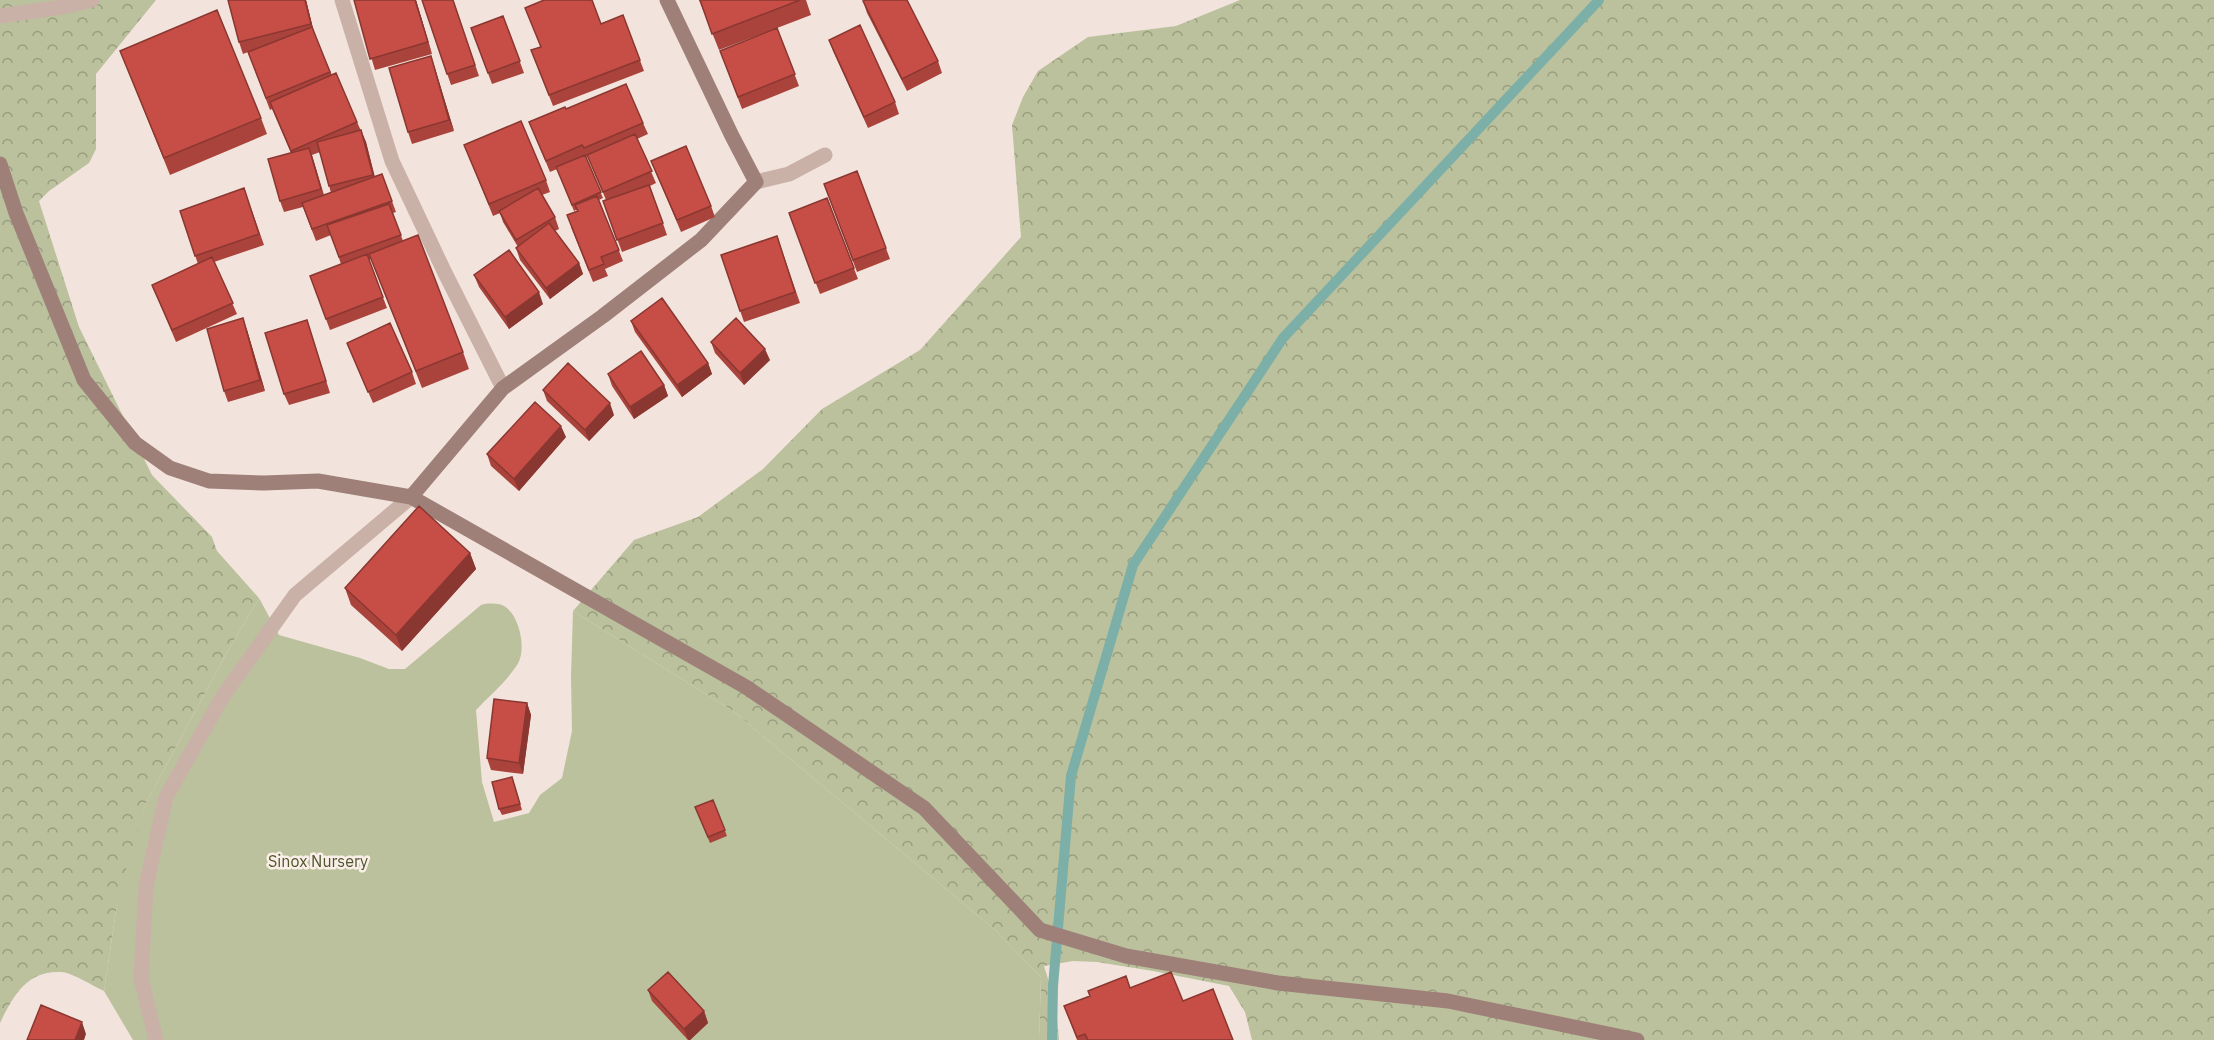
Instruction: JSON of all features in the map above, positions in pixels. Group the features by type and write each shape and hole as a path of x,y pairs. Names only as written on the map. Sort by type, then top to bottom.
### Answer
{"street":[{"path":"0,16 92,0"},
{"path":"342,0 392,161 503,388"},
{"path":"667,0 756,182"},
{"path":"156,1040 141,978 146,886 166,797 223,696 295,594 411,496 503,388 603,316 701,240 756,182 789,174 825,154"},
{"path":"0,164 16,213 84,380 135,443 170,468 209,481 264,483 318,481 411,496 746,687 924,808 1040,930 1126,956 1278,983 1448,1001 1637,1040"}],"green space":[{"path":"0,0 156,0 96,74 96,149 89,163 49,191 39,201 79,327 152,475 212,537 217,551 259,598 226,654 146,803 116,911 104,991 61,972 39,975 30,980 16,994 0,1023"},
{"path":"1240,0 2214,0 2214,1040 1252,1040 1245,1012 1229,986 1097,962 1073,961 1044,966 1056,1005 1059,1040 1039,1040 1041,977 995,930 733,711 573,611 634,540 698,517 763,469 822,409 920,350 1021,237 1012,125 1023,97 1038,71 1088,37 1176,26"},
{"name":"Sinox Nursery","path":"259,598 279,635 360,658 389,669 405,669 481,605 499,604 510,611 518,625 522,643 520,659 508,677 476,710 482,782 494,822 529,813 540,795 562,778 572,731 573,611 733,711 995,930 1041,977 1039,1040 133,1040 104,991 116,911 127,866 146,803 226,654"}],"building":[{"path":"228,0 305,0 311,24 239,42"},
{"path":"354,0 415,0 428,42 370,59"},
{"path":"422,0 453,0 475,65 447,74"},
{"path":"544,0 592,0 601,24 623,15 640,60 549,95 531,50 541,47 525,8"},
{"path":"700,0 800,0 712,34"},
{"path":"907,0 938,61 902,79 863,1"},
{"path":"217,10 261,118 164,158 120,51"},
{"path":"503,16 520,61 488,73 471,28"},
{"path":"860,25 895,102 864,117 829,40"},
{"path":"312,27 330,72 266,98 248,52"},
{"path":"777,28 795,74 738,97 720,51"},
{"path":"431,56 449,120 408,132 389,68"},
{"path":"336,73 357,122 291,151 270,102"},
{"path":"626,84 643,123 546,161 529,122"},
{"path":"521,121 546,180 489,204 464,145"},
{"path":"361,130 373,175 329,186 317,142"},
{"path":"635,134 652,171 603,192 587,155"},
{"path":"686,146 711,206 677,220 651,161"},
{"path":"309,148 321,189 280,201 268,159"},
{"path":"585,155 601,192 572,205 556,167"},
{"path":"857,171 886,248 853,260 824,184"},
{"path":"382,174 392,201 312,229 302,203"},
{"path":"649,185 663,223 617,240 603,201"},
{"path":"244,188 259,234 195,256 180,211"},
{"path":"538,188 555,217 516,240 499,211"},
{"path":"597,196 619,250 601,257 604,264 589,270 567,215 578,211 575,205"},
{"path":"827,198 854,268 815,283 789,213"},
{"path":"389,204 401,235 339,257 327,225"},
{"path":"549,223 579,263 546,288 516,248"},
{"path":"418,235 463,352 416,371 369,254"},
{"path":"777,236 795,292 740,311 721,255"},
{"path":"509,250 539,292 505,317 474,275"},
{"path":"367,254 383,297 326,319 310,276"},
{"path":"212,257 233,303 172,330 152,285"},
{"path":"662,298 708,363 677,385 631,321"},
{"path":"243,318 260,380 224,391 207,329"},
{"path":"736,318 765,349 740,373 711,342"},
{"path":"307,320 326,381 284,394 265,333"},
{"path":"390,323 412,372 368,392 347,343"},
{"path":"641,351 664,385 630,407 608,374"},
{"path":"568,363 610,403 585,430 543,390"},
{"path":"535,402 561,426 514,479 487,454"},
{"path":"419,506 470,553 396,635 345,588"},
{"path":"494,699 527,703 519,763 487,758"},
{"path":"512,777 520,804 499,809 492,782"},
{"path":"713,800 725,830 708,837 695,807"},
{"path":"668,972 704,1011 684,1029 648,990"},
{"path":"1171,972 1183,1001 1213,989 1233,1040 1088,1040 1085,1034 1077,1037 1064,1006 1090,996 1088,991 1126,976 1130,988"},
{"path":"41,1005 82,1022 75,1040 27,1040"}],"waterway":[{"path":"1052,1040 1053,986 1071,776 1133,565 1283,338 1599,0"}]}
